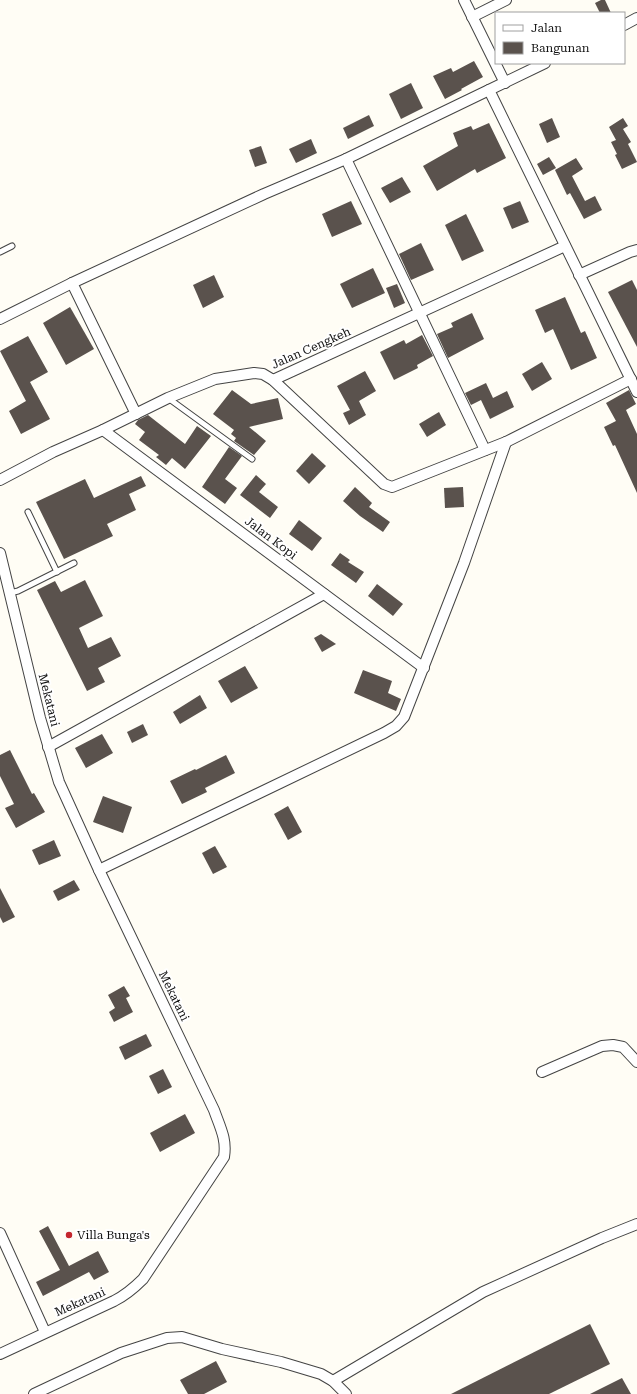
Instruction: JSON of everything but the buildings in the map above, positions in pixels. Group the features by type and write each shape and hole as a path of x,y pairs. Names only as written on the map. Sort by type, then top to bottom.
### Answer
{"street":[{"path":"464,0 504,83"},
{"path":"472,17 506,0"},
{"path":"625,24 637,18"},
{"path":"0,319 72,283 264,194 346,159 543,64"},
{"path":"489,90 637,392"},
{"path":"346,159 485,450"},
{"name":"Jalan Cengkeh","path":"0,480 53,452 103,430 168,398 215,379 254,373 263,374 274,380 565,246"},
{"path":"579,275 637,250"},
{"path":"72,283 136,414"},
{"path":"274,380 384,484 392,487 506,442 631,379"},
{"name":"Jalan Kopi","path":"103,430 424,668"},
{"path":"99,870 396,726 404,717 424,668 464,563 506,442"},
{"name":"Mekatani","path":"0,553 48,747 59,782 99,870 214,1110 226,1147 224,1157 143,1279 124,1296 0,1354"},
{"path":"48,747 324,594"},
{"path":"542,1072 602,1046 613,1044 622,1046 637,1062"},
{"path":"333,1381 483,1292 602,1238 637,1224"},
{"path":"0,1233 45,1332"},
{"path":"34,1394 121,1353 166,1338 182,1337 222,1349 281,1362 321,1374 333,1381 346,1394"}],"lane":[{"path":"0,252 12,246"},
{"path":"168,398 252,459"},
{"path":"28,512 57,572"},
{"path":"10,593 18,591 74,563"}],"place":[{"name":"Villa Bunga's","path":"69,1235"}]}
